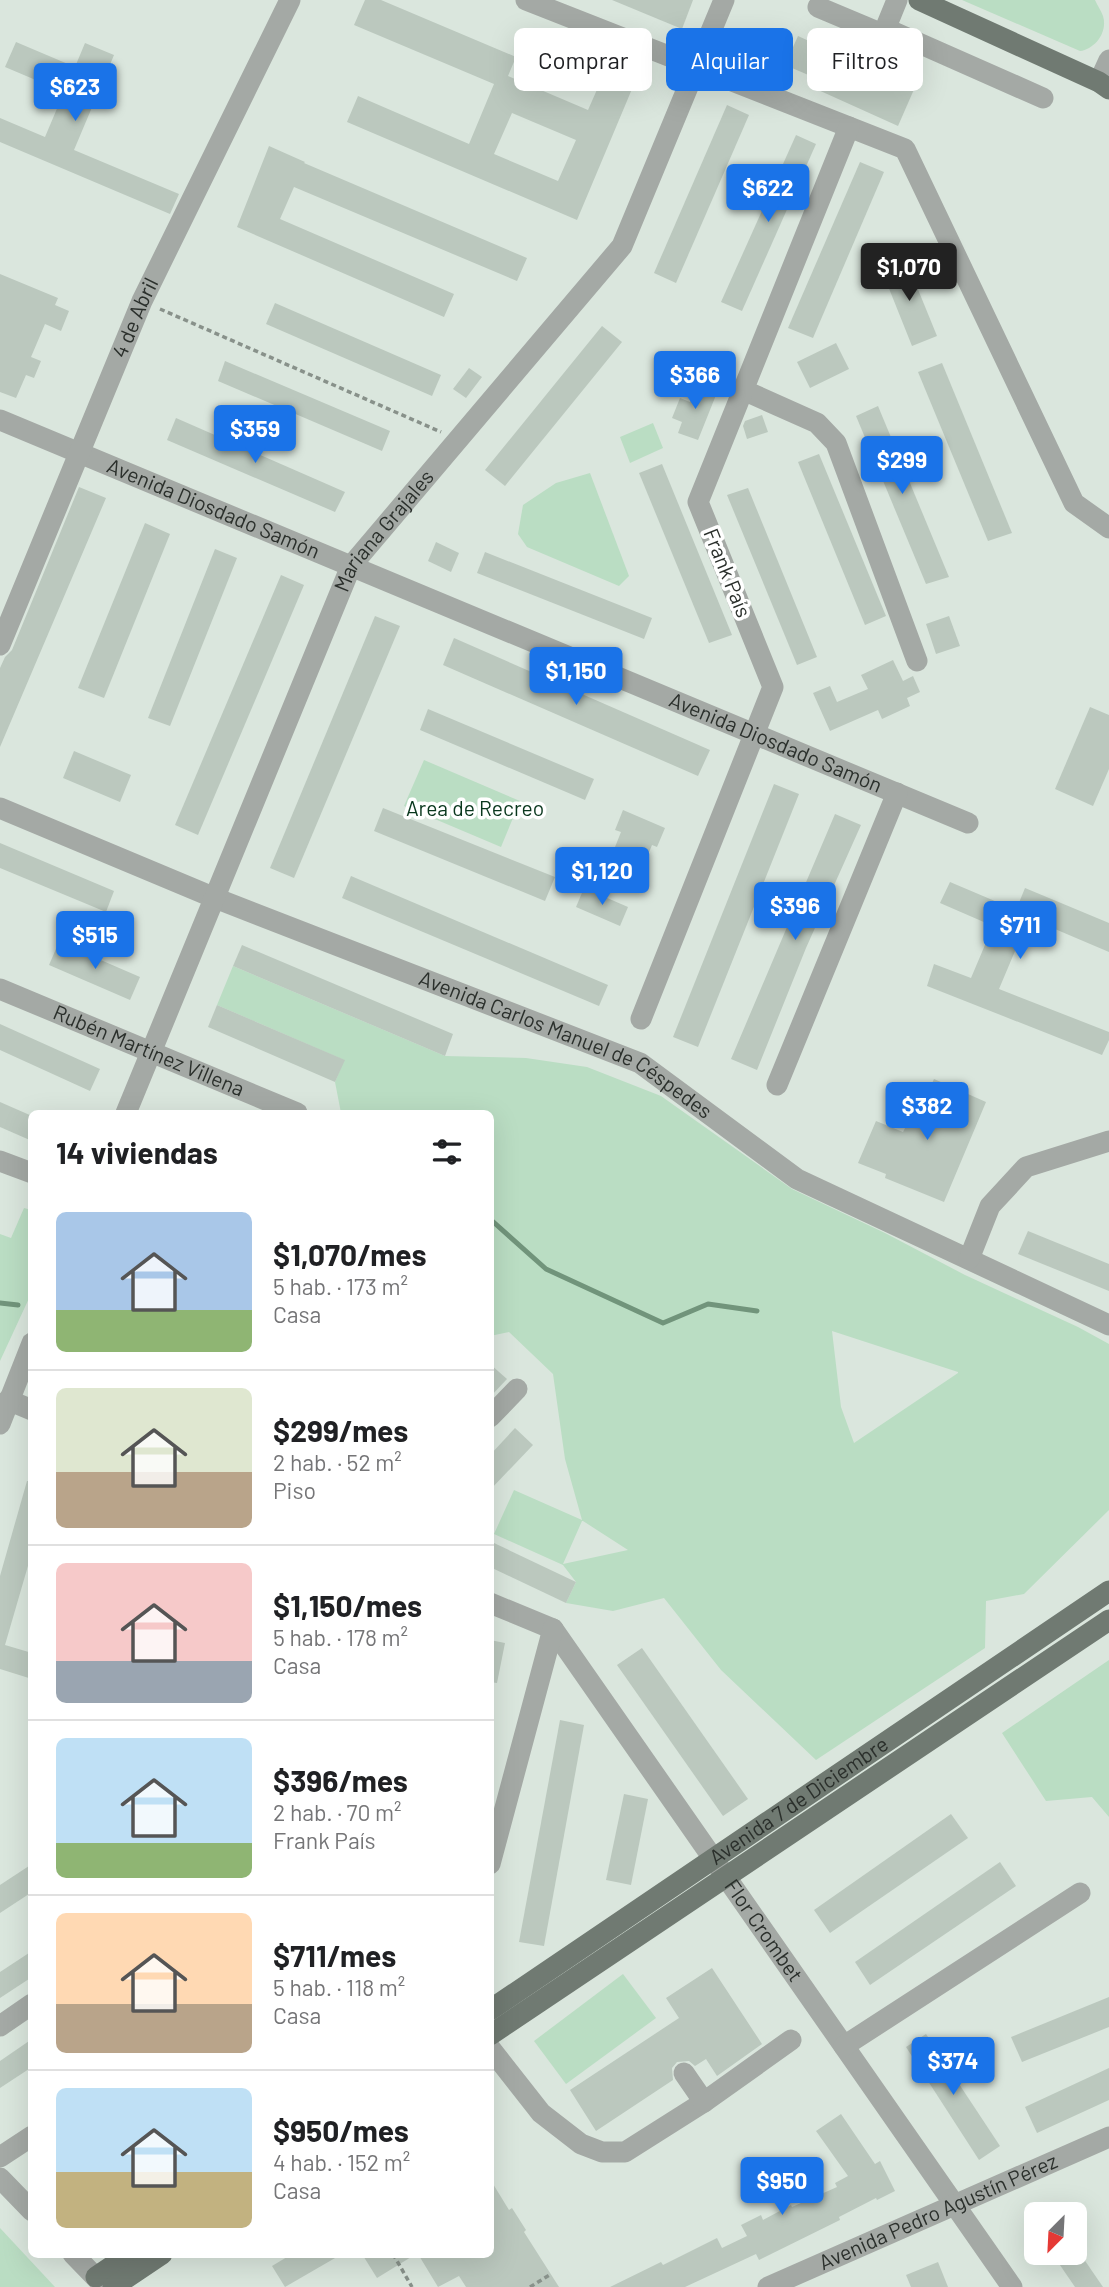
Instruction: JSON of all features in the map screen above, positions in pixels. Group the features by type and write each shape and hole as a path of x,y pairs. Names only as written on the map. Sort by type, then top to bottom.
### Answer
{"main road":[{"path":"919,0 1104,86"},
{"name":"Avenida 7 de Diciembre","path":"494,2007 1109,1591"},
{"name":"Avenida 7 de Diciembre","path":"494,2032 1109,1620"},
{"path":"105,2284 127,2258"},
{"path":"105,2284 154,2258"}],"street":[{"name":"4 de Abril","path":"0,645 142,301 289,0"},
{"path":"526,0 666,55"},
{"name":"Mariana Grajales","path":"712,28 724,0"},
{"path":"886,28 897,0"},
{"path":"818,7 866,28"},
{"path":"923,45 1043,98"},
{"path":"1104,86 1109,60"},
{"name":"Mariana Grajales","path":"127,1110 351,566 622,246 686,91"},
{"path":"757,91 905,149 1074,503 1109,528"},
{"name":"Frank País","path":"640,1019 773,687 698,502 849,127"},
{"path":"743,390 817,423 835,443 917,661"},
{"name":"Avenida Diosdado Samón","path":"0,420 968,823"},
{"path":"777,1085 897,793"},
{"name":"Avenida Carlos Manuel de Céspedes","path":"0,807 215,898 640,1063 797,1178 1109,1325"},
{"name":"Rubén Martínez Villena","path":"0,989 290,1110"},
{"path":"969,1259 990,1206 1026,1167 1109,1141"},
{"path":"0,1161 28,1172"},
{"path":"0,1424 28,1352"},
{"path":"494,1413 517,1390"},
{"path":"8,1400 28,1408"},
{"path":"494,1606 553,1629 494,1849"},
{"name":"Flor Crombet","path":"553,1629 1012,2287"},
{"path":"844,2046 1080,1893"},
{"path":"0,2025 28,2007"},
{"path":"494,2053 541,2113 581,2144 602,2152 625,2152 704,2102 791,2040"},
{"path":"684,2073 704,2102"},
{"name":"Avenida Pedro Agustín Pérez","path":"768,2287 1109,2137"},
{"path":"0,2157 28,2139"},
{"path":"0,2178 28,2207"},
{"path":"77,2258 105,2284"}],"path":[{"path":"142,301 459,440"},
{"path":"395,2258 412,2287"},
{"path":"530,2287 551,2274"}],"green space":[{"path":"962,0 1095,0 1103,16 1104,28 1091,47 1080,51"},
{"path":"653,423 663,448 630,463 620,437"},
{"path":"590,473 629,576 619,586 527,547 518,534 523,505 556,483"},
{"name":"Area de Recreo","path":"424,760 520,801 501,847 404,806"},
{"path":"233,966 445,1056 526,1058 587,1067 661,1096 792,1189 1109,1344 1109,1510 1024,1594 986,1601 985,1648 816,1760 721,1670 664,1598 613,1611 566,1603 576,1582 563,1565 494,1534 514,1490 582,1520 565,1459 553,1374 509,1332 494,1335 494,1110 340,1110 335,1082 344,1060 217,1005","holes":["832,1331 958,1372 854,1443 841,1407","583,1521 628,1550 563,1564"]},
{"path":"24,1208 28,1209 28,1300 0,1361 0,1234 11,1238"},
{"path":"1109,1660 1109,1817 1092,1797 1046,1801 1002,1733"},
{"path":"623,1974 656,2018 566,2084 534,2041"},
{"path":"0,2228 55,2287 0,2287"}],"building":[{"path":"365,0 381,0 514,56 508,76 514,79 514,91 543,91 588,110 596,91 631,91 577,220 347,122 358,96 469,144 494,84 354,25","holes":["512,113 576,140 558,181 494,154"]},
{"path":"612,0 693,0 682,28"},
{"path":"798,36 807,40 807,74 793,68 793,47"},
{"path":"16,42 75,67 85,43 114,55 74,150 179,194 170,214 0,142 0,118 45,137 64,92 5,67"},
{"path":"820,91 913,91 898,126"},
{"path":"727,105 749,115 676,283 654,273"},
{"path":"796,135 816,144 742,311 721,302"},
{"path":"269,146 527,258 517,281 294,187 280,219 454,294 444,317 237,227"},
{"path":"860,162 884,172 813,338 788,328"},
{"path":"906,260 937,336 912,346 882,271"},
{"path":"0,274 58,298 55,305 69,311 61,331 45,324 31,357 41,361 34,378 26,375 16,398 0,392"},
{"path":"275,303 441,375 432,396 266,324"},
{"path":"602,326 622,342 505,486 485,470"},
{"path":"836,343 849,369 810,388 797,362"},
{"path":"225,361 390,431 382,451 218,381"},
{"path":"942,363 1012,533 988,541 918,372"},
{"path":"469,368 482,377 466,398 453,389"},
{"path":"698,382 718,390 698,440 678,433 682,422 672,418 680,398 690,402"},
{"path":"878,406 949,577 926,584 856,416"},
{"path":"762,415 768,432 747,439 743,426 745,421"},
{"path":"176,418 345,492 335,512 167,440"},
{"path":"819,454 886,616 865,625 798,462"},
{"path":"662,464 732,635 709,643 639,473"},
{"path":"79,487 106,498 0,747 0,668 12,650"},
{"path":"748,488 817,657 797,665 727,495"},
{"path":"145,523 170,534 104,698 78,688"},
{"path":"436,542 459,553 451,572 428,561"},
{"path":"215,549 237,558 170,726 148,718"},
{"path":"485,552 652,618 644,639 477,573"},
{"path":"281,575 304,585 198,835 175,825"},
{"path":"375,616 400,626 294,878 270,868"},
{"path":"949,616 960,646 936,654 926,624"},
{"path":"454,638 710,750 698,776 443,665"},
{"path":"893,660 903,681 913,676 920,692 907,698 910,706 882,719 878,710 830,731 813,693 830,686 837,702 868,689 861,675"},
{"path":"1090,707 1109,715 1109,769 1093,806 1055,789"},
{"path":"428,709 594,779 585,800 420,730"},
{"path":"74,751 131,775 120,802 63,778"},
{"path":"774,784 799,794 698,1047 673,1037"},
{"path":"383,808 555,877 545,901 374,831"},
{"path":"623,810 665,828 657,847 652,845 638,879 607,867 621,832 615,830"},
{"path":"835,814 861,825 806,948 757,1070 731,1059"},
{"path":"0,843 114,891 106,912 0,868"},
{"path":"351,876 608,985 599,1006 342,898"},
{"path":"950,882 1016,910 1025,888 1109,923 1109,952 1029,918 999,989 1109,1032 1109,1040 1102,1055 927,986 934,964 971,978 993,926 940,903"},
{"path":"584,888 628,907 620,926 576,907"},
{"path":"59,942 140,977 130,1000 49,965"},
{"path":"242,945 453,1034 445,1056 233,966"},
{"path":"217,1005 345,1060 335,1082 208,1027"},
{"path":"0,1024 100,1069 90,1091 0,1050"},
{"path":"934,1079 986,1102 944,1202 885,1178 886,1174 858,1163 876,1121 903,1132 909,1120 914,1122"},
{"path":"0,1102 28,1114 28,1139 0,1127"},
{"path":"1028,1231 1109,1264 1109,1291 1018,1254"},
{"path":"494,1368 507,1379 494,1393"},
{"path":"515,1428 533,1445 494,1486 494,1451"},
{"path":"28,1481 28,1566 5,1645 28,1652 28,1678 0,1669 0,1576"},
{"path":"494,1543 576,1582 566,1603 494,1569"},
{"path":"494,1641 505,1643 497,1683 494,1683"},
{"path":"642,1648 748,1799 723,1816 617,1665"},
{"path":"560,1720 584,1725 544,1946 519,1942"},
{"path":"624,1794 648,1799 631,1885 606,1880"},
{"path":"951,1814 968,1838 830,1933 814,1910"},
{"path":"1000,1862 1016,1886 870,1985 855,1962"},
{"path":"28,1867 28,1895 0,1913 0,1885"},
{"path":"28,1954 28,1980 0,1998 0,1972"},
{"path":"712,1968 762,2044 717,2076 706,2059 695,2066 689,2061 677,2062 672,2068 673,2080 596,2131 570,2090 679,2018 666,1998"},
{"path":"1109,1997 1109,2027 1022,2062 1011,2037"},
{"path":"926,2034 1000,2146 979,2160 906,2047"},
{"path":"28,2042 28,2070 0,2088 0,2061"},
{"path":"1109,2068 1109,2100 1037,2133 1025,2107"},
{"path":"841,2114 875,2164 880,2161 895,2191 877,2200 876,2198 839,2217 840,2220 759,2260 756,2254 685,2287 610,2287 717,2238 722,2248 747,2236 741,2225 761,2215 763,2220 791,2205 792,2207 837,2187 835,2183 848,2176 816,2131"},
{"path":"494,2186 509,2210 512,2208 559,2287 466,2287 459,2276 438,2287 420,2258 494,2258"},
{"path":"285,2258 335,2258 285,2287 272,2266"},
{"path":"364,2258 410,2258 377,2278"},
{"path":"938,2262 948,2287 911,2287 906,2275"},
{"path":"1087,2264 1103,2287 1075,2287 1060,2265"}],"waterway":[{"path":"494,1223 546,1269 663,1323 708,1304 757,1311"},
{"path":"0,1303 18,1305"}]}
